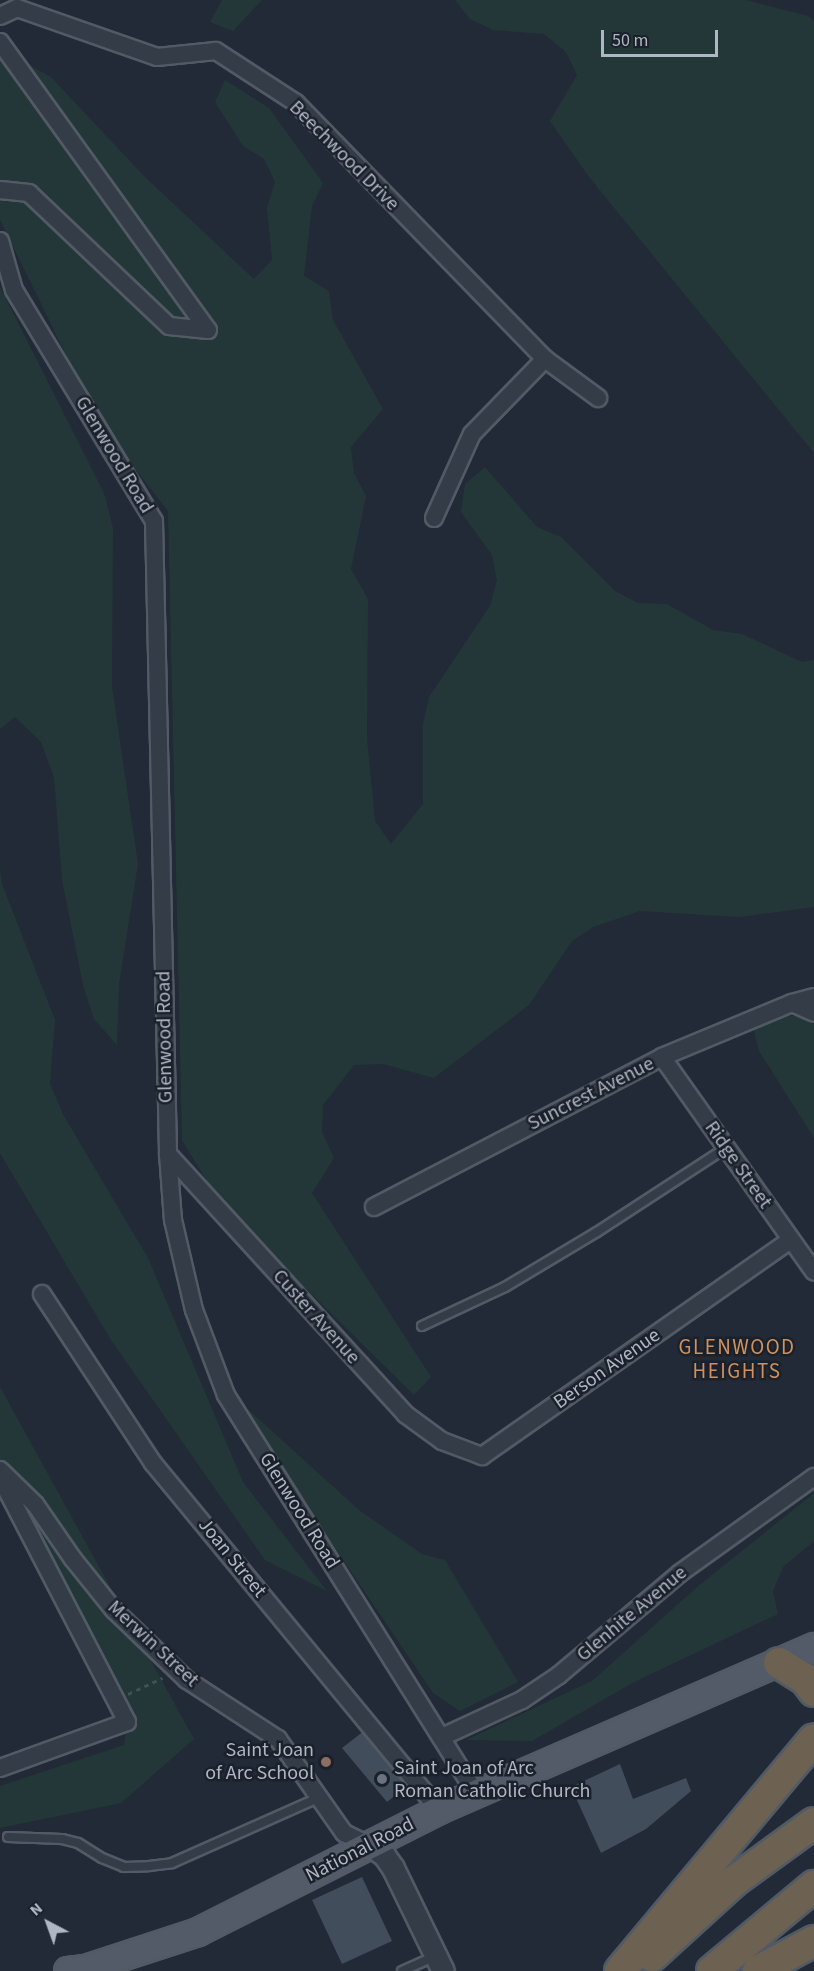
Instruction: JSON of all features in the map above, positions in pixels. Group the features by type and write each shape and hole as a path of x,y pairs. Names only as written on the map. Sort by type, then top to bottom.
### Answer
{"highway":[{"path":"779,1663 805,1679 814,1691"},
{"path":"620,1971 812,1738"},
{"path":"637,1971 733,1882 814,1823"},
{"path":"712,1971 814,1886"},
{"path":"758,1971 814,1941"}],"main road":[{"name":"National Road","path":"79,1970 198,1932 440,1810 814,1647"}],"street":[{"name":"Beechwood Drive","path":"0,16 17,8 157,57 216,51 296,104 544,359 598,398"},
{"path":"0,42 208,330 169,326 29,193 0,190"},
{"name":"Glenwood Road","path":"0,241 14,290 154,521 168,1154 173,1220 194,1310 226,1395 477,1795"},
{"path":"434,518 472,434 544,359"},
{"name":"Suncrest Avenue","path":"374,1207 662,1057 792,1003 814,997"},
{"path":"792,1003 814,1013"},
{"name":"Ridge Street","path":"662,1057 814,1272"},
{"name":"Custer Avenue","path":"168,1154 405,1414 442,1441 482,1456"},
{"name":"Berson Avenue","path":"482,1456 790,1240"},
{"name":"Joan Street","path":"42,1294 153,1462 440,1810"},
{"name":"Merwin Street","path":"0,1470 35,1504 72,1559 114,1610 187,1680 278,1739 344,1833 384,1855 393,1868 439,1963"},
{"name":"Merwin Street","path":"0,1477 127,1722 0,1768"},
{"name":"Glenhite Avenue","path":"442,1737 522,1700 559,1675 680,1574 814,1477"}],"lane":[{"path":"422,1326 515,1281 597,1232 726,1148"},
{"path":"8,1837 62,1839 78,1843 102,1858 124,1867 149,1866 172,1863 320,1797"},
{"path":"402,1971 439,1963"}],"path":[{"path":"115,1699 178,1672"}],"shaded area":[{"path":"222,0 262,0 233,31 210,22"},
{"path":"455,0 746,0 808,16 814,21 814,453 589,177 550,121 577,75 566,52 544,34 493,30 470,19"},
{"path":"0,49 51,77 146,178 254,279 272,260 267,208 275,182 264,159 243,146 215,102 225,80 269,108 323,183 312,206 304,276 329,291 333,320 383,409 351,447 354,473 366,496 351,569 368,599 367,739 375,821 391,844 423,804 423,724 429,697 490,606 497,580 492,555 461,512 465,484 485,467 537,527 561,537 615,591 638,603 667,604 713,630 742,634 802,662 814,660 814,907 739,917 640,911 593,927 572,941 529,1005 434,1078 383,1064 354,1065 323,1105 322,1132 334,1158 312,1193 431,1377 414,1395 222,1206 182,1140 168,511 99,422 0,220"},
{"path":"0,287 104,493 113,528 112,687 138,864 119,984 117,1045 94,1019 83,985 62,880 54,777 41,742 15,717 0,729"},
{"path":"0,870 2,884 55,1020 50,1084 64,1116 148,1258 243,1482 327,1591 265,1560 111,1340 0,1153"},
{"path":"776,1016 800,1016 814,1024 814,1138 759,1051 753,1026"},
{"path":"0,1387 194,1739 121,1803 0,1828 0,1786 124,1745 129,1710 53,1558 0,1466"},
{"path":"231,1394 359,1510 422,1554 445,1560 518,1682 460,1711 433,1693"},
{"path":"814,1493 814,1541 783,1567 773,1591 778,1614 634,1682 532,1741 466,1740 592,1681 696,1588"}],"building":[{"path":"364,1731 408,1785 387,1802 342,1748"},
{"path":"620,1764 633,1799 686,1778 691,1791 646,1829 601,1853 571,1787"},
{"path":"362,1877 392,1941 342,1964 312,1900"}],"place":[{"name":"Saint Joan of Arc School","path":"326,1762"},
{"name":"Saint Joan of Arc Roman Catholic Church","path":"382,1779"}],"district":[{"name":"GLENWOOD HEIGHTS","path":"737,1359"}]}
